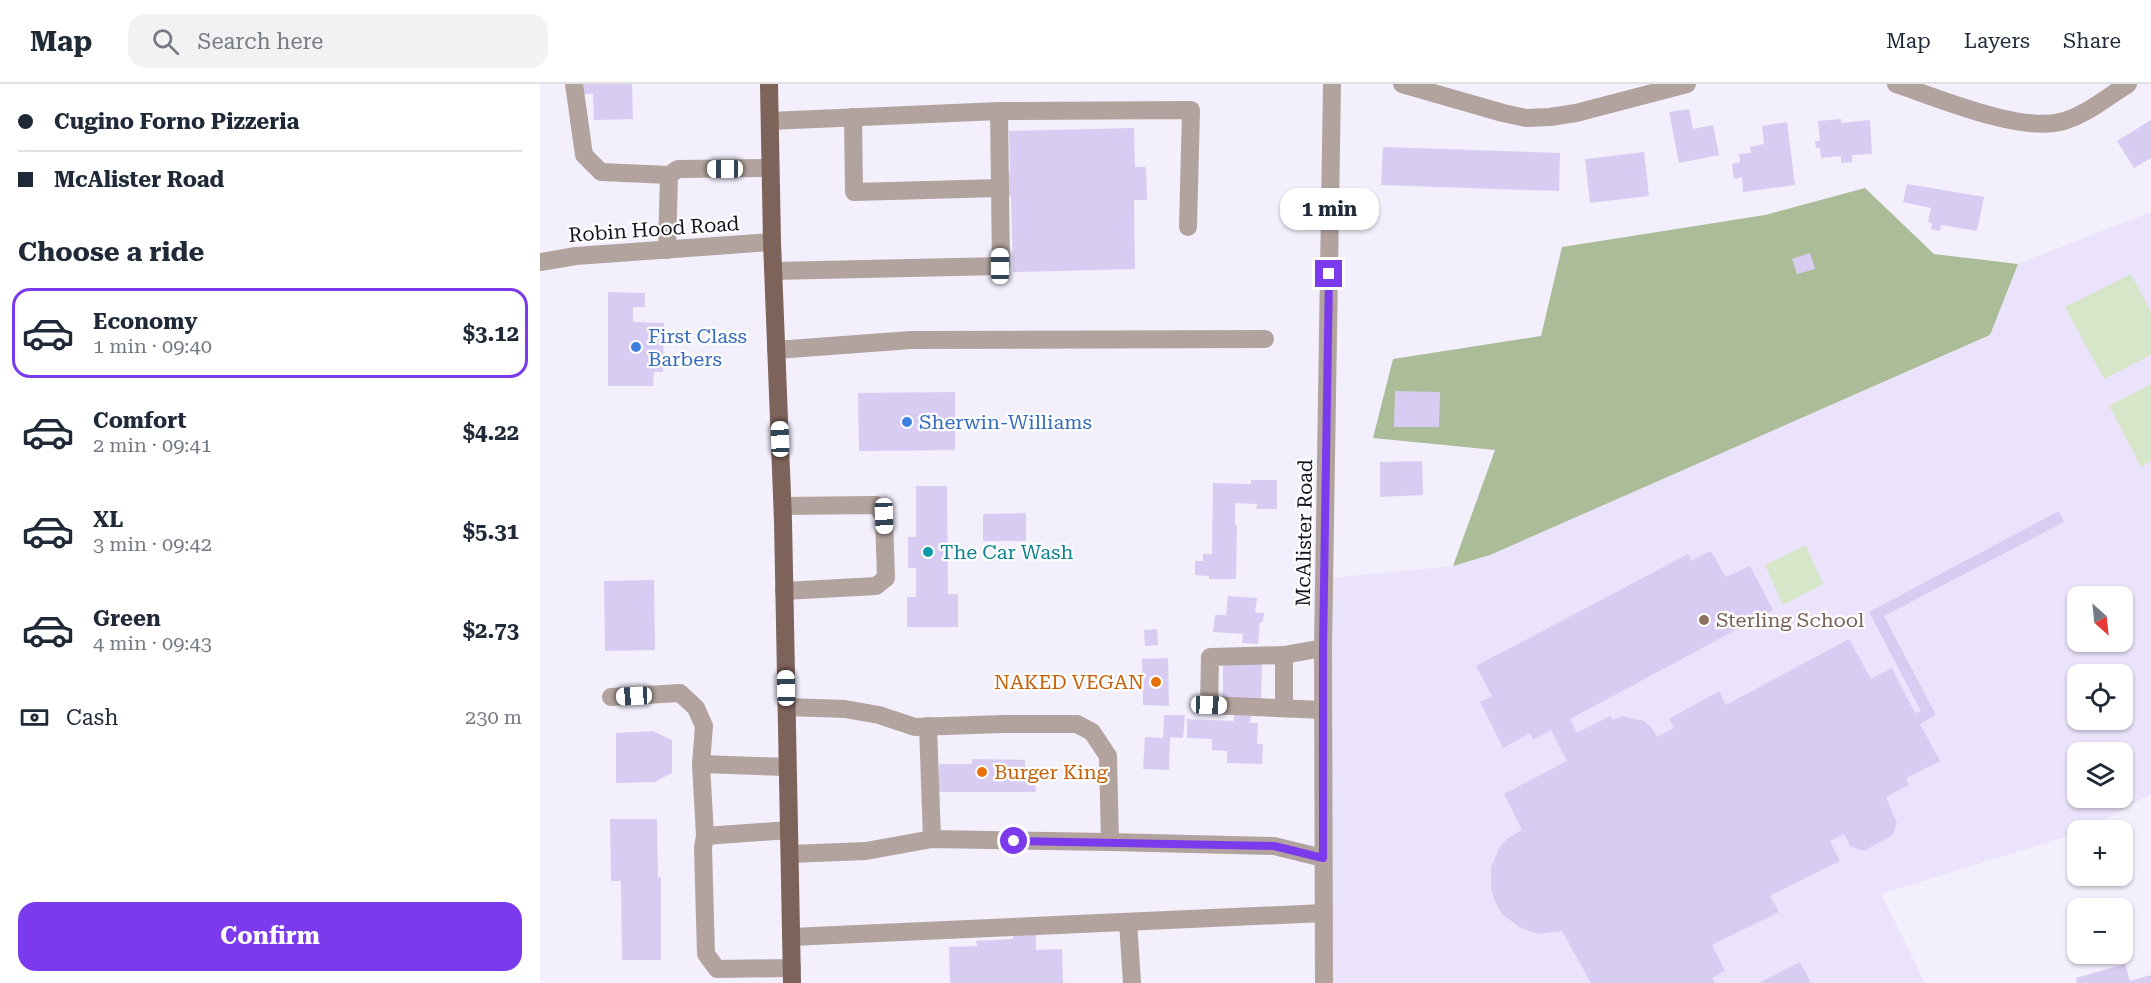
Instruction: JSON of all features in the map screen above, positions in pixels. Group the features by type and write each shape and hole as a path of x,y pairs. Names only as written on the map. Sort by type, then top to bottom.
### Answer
{"main road":[{"path":"769,84 772,242 783,506 792,975"}],"street":[{"path":"574,84 584,155 601,172 669,175 678,169 770,168"},
{"name":"McAlister Road","path":"1324,983 1323,648 1332,84"},
{"path":"1402,84 1526,118 1550,117 1576,112 1688,84"},
{"path":"1896,84 2000,118 2043,124 2061,122 2084,112 2128,84"},
{"path":"770,121 999,111 1191,110 1188,226"},
{"path":"773,272 1000,266 999,111"},
{"path":"853,117 854,192 1000,188"},
{"path":"667,250 669,175"},
{"name":"Robin Hood Road","path":"540,262 576,256 772,242"},
{"path":"776,350 911,340 1265,339"},
{"path":"783,506 876,505 884,516 886,578 876,586 784,591"},
{"path":"1323,648 1284,655 1210,657 1209,705 1323,710"},
{"path":"1284,655 1284,708"},
{"path":"611,697 680,693 696,708 704,726 701,764 705,836 703,848 706,954 717,969 792,975"},
{"path":"787,707 845,709 879,715 915,727 1077,724 1092,732 1108,756 1110,842"},
{"path":"928,726 932,839"},
{"path":"701,764 787,767"},
{"path":"705,836 789,830"},
{"path":"790,854 866,851 932,839 1274,846 1323,858"},
{"path":"791,937 1324,913"},
{"path":"1128,922 1132,983"}],"shaded area":[{"name":"Sterling School","path":"2151,212 2151,794 2133,804 2133,742 2067,742 2067,808 2125,808 2103,820 2067,820 2067,836 1881,894 1925,983 1330,983 1331,578 1453,566 1490,555 1989,336 2018,264"}],"green space":[{"path":"1865,188 1934,254 2018,264 1990,335 1490,555 1453,566 1495,450 1373,438 1393,359 1541,336 1562,247 1765,215"},
{"path":"2131,274 2151,312 2151,355 2104,379 2065,307"},
{"path":"2151,384 2151,461 2141,467 2109,406"},
{"path":"1806,545 1823,584 1783,605 1765,565"}],"building":[{"path":"581,84 632,84 633,119 594,120 593,94 581,94"},
{"path":"1689,109 1693,129 1713,125 1719,155 1679,163 1669,112"},
{"path":"1841,119 1841,123 1870,120 1872,154 1852,155 1852,162 1841,163 1841,156 1821,158 1820,148 1816,148 1815,141 1820,141 1818,121"},
{"path":"2151,120 2151,158 2134,168 2117,141"},
{"path":"1787,122 1795,185 1743,192 1742,177 1734,179 1732,164 1740,162 1739,154 1751,153 1750,147 1764,144 1762,126"},
{"path":"1134,128 1135,167 1146,167 1147,200 1134,200 1135,269 1013,272 1011,196 1004,197 1004,172 1010,172 1009,131"},
{"path":"1383,147 1560,153 1559,191 1381,185"},
{"path":"1644,152 1649,196 1590,203 1585,159"},
{"path":"1907,184 1984,197 1977,231 1941,225 1940,231 1931,229 1932,223 1928,222 1931,208 1903,202"},
{"path":"1810,253 1815,269 1797,274 1792,259"},
{"name":"First Class Barbers","path":"608,292 645,293 645,307 633,307 633,322 664,323 663,372 654,372 653,386 608,386"},
{"path":"1395,391 1440,392 1439,427 1394,427"},
{"name":"Sherwin-Williams","path":"955,392 955,450 859,451 858,393"},
{"path":"1422,461 1423,495 1380,497 1380,462"},
{"path":"1251,480 1277,480 1277,509 1256,509 1257,504 1235,503 1236,579 1209,579 1209,576 1195,575 1195,561 1203,561 1203,554 1212,554 1213,483 1251,484"},
{"name":"The Car Wash","path":"916,486 947,486 948,594 958,594 958,627 907,627 907,597 916,597 916,568 908,568 908,537 916,537"},
{"path":"2059,511 2064,522 1884,616 1936,715 1920,724 1940,761 1906,778 1909,785 1886,797 1897,823 1893,835 1864,851 1850,846 1844,834 1830,841 1840,861 1770,896 1779,912 1712,945 1725,971 1712,978 1715,983 1591,983 1562,931 1537,934 1519,927 1502,914 1491,888 1491,867 1500,847 1508,838 1522,830 1504,794 1567,761 1551,730 1533,740 1530,733 1503,748 1480,702 1492,696 1476,666 1688,554 1691,561 1711,551 1726,577 1750,566 1773,610 1570,719 1577,733 1610,716 1613,720 1622,716 1644,721 1657,737 1674,728 1669,719 1719,691 1726,705 1849,639 1871,679 1892,668 1915,713 1921,711 1869,612"},
{"path":"1026,513 1026,541 983,541 983,514"},
{"path":"654,580 655,650 605,651 604,581"},
{"path":"1228,596 1257,598 1255,613 1264,613 1263,622 1260,622 1258,644 1242,643 1243,634 1213,632 1215,615 1226,615"},
{"path":"1157,629 1158,645 1145,646 1144,630"},
{"name":"NAKED VEGAN","path":"1168,658 1169,706 1143,705 1142,659"},
{"path":"1223,661 1262,664 1261,702 1223,698"},
{"path":"1164,715 1185,715 1183,738 1170,737 1169,770 1143,769 1145,737 1163,738"},
{"path":"1234,715 1251,716 1250,723 1258,723 1257,744 1263,744 1262,764 1227,763 1227,751 1212,750 1212,739 1187,738 1187,719 1234,721"},
{"path":"653,731 672,740 672,773 655,782 616,783 616,733"},
{"name":"Burger King","path":"972,759 1025,760 1025,780 1035,781 1036,792 939,792 939,764 972,764"},
{"path":"610,819 657,819 658,878 661,877 661,960 622,960 621,881 611,881"},
{"path":"1036,935 1036,950 1062,949 1063,983 950,983 949,947 977,946 976,941"},
{"path":"1800,962 1811,983 1759,983"},
{"path":"2125,964 2130,981 2151,975 2151,983 2077,983 2076,978"}],"place":[{"name":"First Class Barbers","path":"636,347"},
{"name":"Sherwin-Williams","path":"907,422"},
{"name":"The Car Wash","path":"928,552"},
{"name":"Sterling School","path":"1704,620"},
{"name":"NAKED VEGAN","path":"1156,682"},
{"name":"Burger King","path":"982,772"}],"route":[{"path":"1014,841 1274,846 1323,858 1323,648 1329,274"}]}
